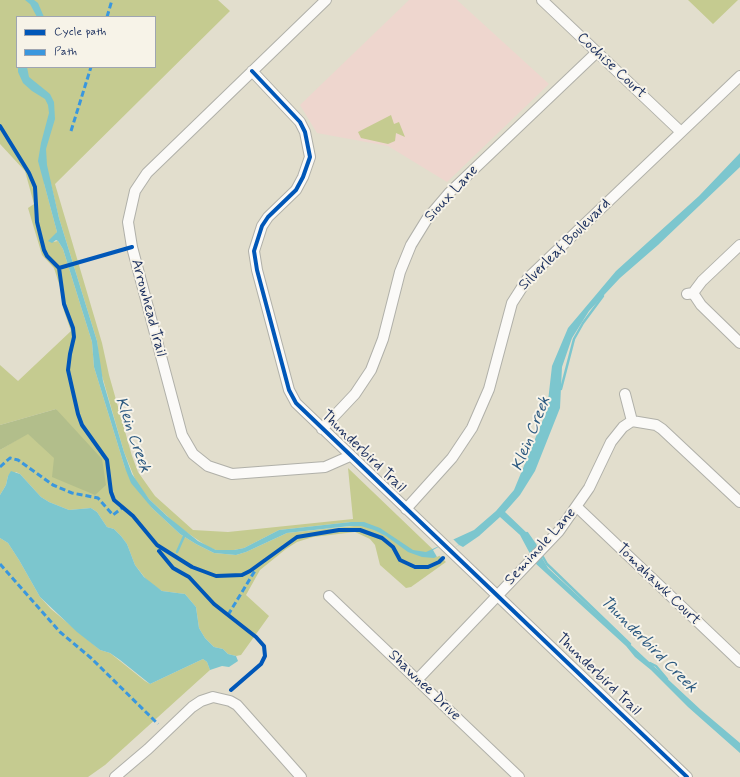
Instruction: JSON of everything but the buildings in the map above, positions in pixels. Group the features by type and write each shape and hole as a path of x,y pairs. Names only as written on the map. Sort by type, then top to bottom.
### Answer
{"street":[{"name":"Arrowhead Trail","path":"326,0 147,173 141,181 132,201 128,222 132,247 182,434 188,449 200,461 215,470 232,474 325,467 350,456"},
{"name":"Cochise Court","path":"542,0 681,132"},
{"name":"Sioux Lane","path":"322,429 355,394 371,370 383,339 400,272 411,246 427,220 450,192 597,52"},
{"name":"Thunderbird Trail","path":"252,71 300,122 306,137 310,157 303,177 296,190 265,221 259,233 254,251 256,265 291,396 301,409 687,777"},
{"name":"Silverleaf Boulevard","path":"406,509 447,464 472,428 489,389 508,314 518,291 528,278 740,76"},
{"path":"740,245 690,294 740,343"},
{"path":"625,394 632,421 656,425 662,429 740,502"},
{"name":"Seminole Lane","path":"417,680 559,530 577,508 598,472 611,442 623,427 632,421"},
{"name":"Tomahawk Court","path":"577,508 740,662"},
{"name":"Shawnee Drive","path":"329,596 519,777"},
{"path":"114,777 148,749 192,707 201,701 213,697 230,701 237,705 301,777"}],"shaded area":[{"path":"409,0 457,0 549,84 447,182 388,146 317,133 300,105"}],"green space":[{"path":"0,0 218,0 230,11 55,184 102,343 109,375 132,456 138,472 155,496 193,530 228,532 353,519 348,468 446,562 411,587 406,588 380,565 375,545 370,539 355,532 313,537 297,542 260,570 246,595 269,616 241,655 236,656 228,654 223,649 214,647 205,638 199,628 196,607 185,594 162,591 149,583 135,565 127,544 114,529 107,527 97,512 91,508 69,510 49,502 41,497 20,474 16,472 8,476 6,485 0,495 0,450 28,433 95,494 56,409 0,425 0,365 18,381 71,331 64,311 60,287 54,268 42,255 28,208 34,204 25,171 0,144","holes":["44,183 51,184 59,218 97,341 100,369 124,452 137,484 149,499 179,527 208,547 216,550 234,550 244,548 279,530 351,522 354,526 287,533 246,552 236,555 214,553 196,544 180,534 152,508 125,468 94,367 92,342 63,249 58,241 53,242 57,232"]},
{"path":"688,0 738,0 713,24"},
{"path":"391,115 394,124 399,122 405,137 396,133 395,141 388,144 361,138 358,132"},
{"path":"56,409 102,459 106,485 95,495 52,477 54,458 28,434 0,450 0,425"},
{"path":"0,538 8,543 40,597 51,609 100,650 110,653 145,681 150,684 203,659 207,662 210,670 105,765 88,777 0,777"}],"water":[{"path":"25,0 34,0 38,3 44,16 36,16 30,4"},
{"path":"18,68 27,68 29,77 50,94 54,102 55,119 46,149 47,165 59,218 97,341 103,381 132,474 149,499 167,516 198,541 216,550 234,550 244,548 279,530 351,522 364,522 380,528 413,550 426,552 474,530 496,511 514,490 547,410 552,366 568,328 616,271 699,196 740,153 740,167 658,245 620,278 589,311 572,338 562,367 560,408 535,471 520,495 505,512 528,534 548,568 701,710 740,743 740,753 688,707 651,670 635,657 626,646 535,563 520,535 500,517 479,536 463,547 459,545 434,558 422,557 408,552 386,536 361,526 287,533 246,552 236,555 214,553 196,544 180,534 152,508 131,483 125,468 94,367 92,342 63,249 58,241 56,240 52,243 48,241 57,232 38,161 49,113 48,105 45,99 23,83 18,72"},
{"path":"11,471 20,474 41,497 49,502 69,510 91,508 97,512 107,527 114,529 127,544 135,565 144,577 162,591 185,594 196,607 199,628 205,638 214,647 223,649 228,654 236,656 238,661 229,667 222,666 210,670 207,662 203,659 150,684 120,660 110,653 100,650 77,632 40,597 8,543 0,538 0,495 6,485"}],"pier":[{"path":"453,539 459,545 437,557 433,550"}],"waterway":[{"name":"Klein Creek","path":"561,389 574,339 583,323 603,296"},
{"name":"Thunderbird Creek","path":"527,533 536,546"},
{"path":"177,552 185,534"},
{"name":"Thunderbird Creek","path":"543,557 547,564 630,644"},
{"name":"Thunderbird Creek","path":"650,663 656,666 667,679"}],"marked path":[{"path":"107,16 112,0"},
{"path":"71,131 91,68"},
{"path":"0,467 10,458 18,460 53,485 72,493 98,498 113,515 122,508"},
{"path":"0,564 60,632 91,658 158,724"},
{"path":"228,615 256,569"}],"cycle path":[{"path":"252,71 300,122 305,132 310,157 303,177 296,190 268,217 262,226 254,251 257,270 289,390 296,403 687,777"},
{"path":"0,126 29,173 35,187 37,222 44,250 47,256 59,268"},
{"path":"59,268 132,247"},
{"path":"59,268 64,304 73,328 74,337 68,370 78,414 82,425 107,460 111,492 114,500 133,516 157,545 192,567 216,576 242,575 250,571 297,537 339,530 360,530 382,538 393,547 400,560 415,567 428,567 439,562 443,558"},
{"path":"159,551 173,568 189,577 214,604 256,637 264,646 265,656 261,664 231,690"}]}
